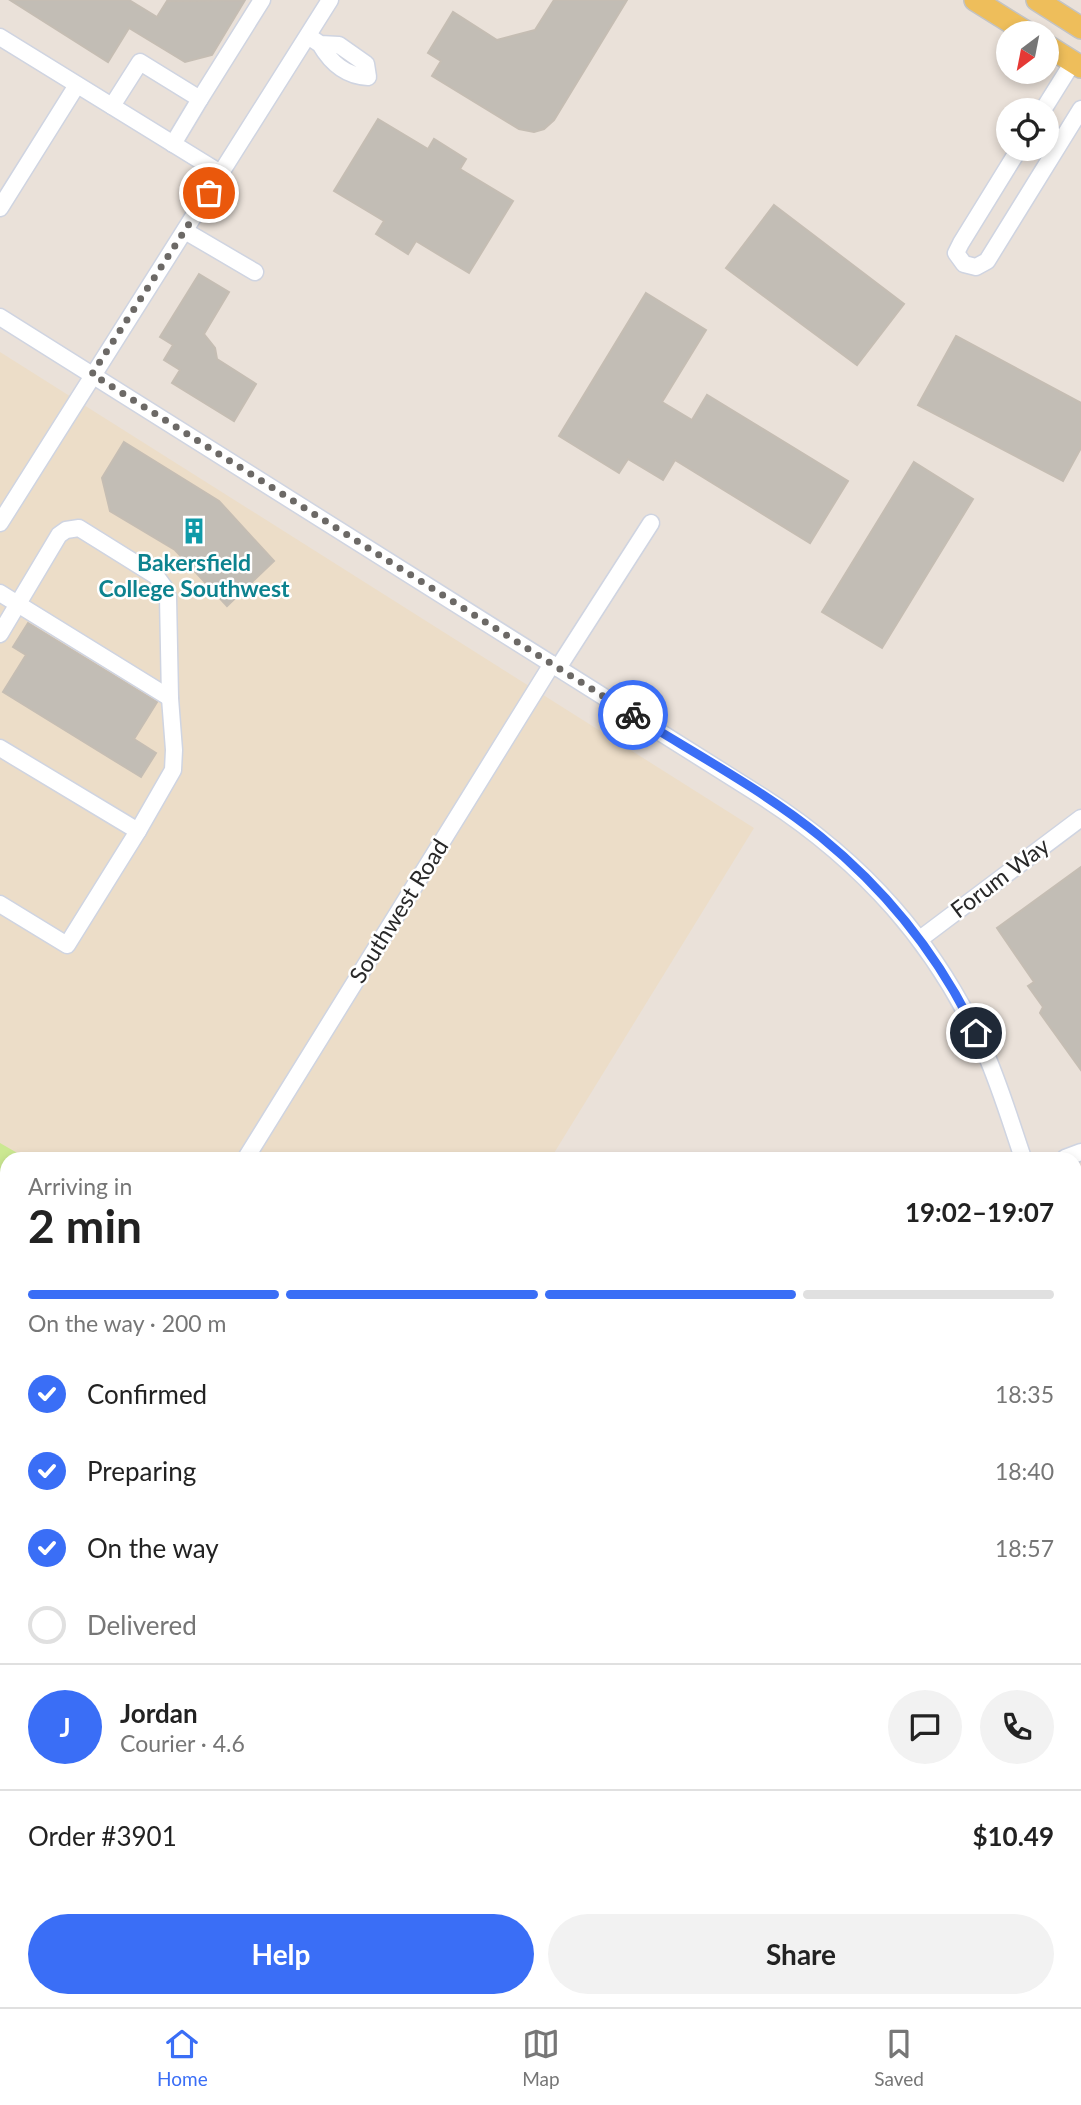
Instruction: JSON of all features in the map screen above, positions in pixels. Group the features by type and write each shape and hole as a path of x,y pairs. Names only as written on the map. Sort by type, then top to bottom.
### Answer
{"main road":[{"path":"975,0 1009,21"},
{"path":"1037,0 1081,28"},
{"path":"1059,53 1077,64"}],"street":[{"path":"173,144 262,0"},
{"path":"0,523 92,374 222,174 314,40 330,0"},
{"path":"0,37 222,174"},
{"path":"314,40 329,60 355,76 370,78"},
{"path":"112,106 140,62 200,99"},
{"path":"1052,98 1077,64"},
{"path":"0,208 77,85"},
{"path":"1059,145 1081,109"},
{"path":"1012,161 956,253 964,264 976,267 987,261 1049,161"},
{"path":"185,231 256,272"},
{"path":"0,317 820,836 865,876 920,939 947,978 976,1033 1021,1152"},
{"name":"Southwest Road","path":"250,1152 555,666 651,523"},
{"path":"0,634 59,535 66,530 79,528 156,576 168,597 174,750 173,770 68,945 0,904"},
{"path":"0,593 170,698"},
{"path":"0,748 138,831"},
{"name":"Forum Way","path":"920,939 1078,827"}],"shaded area":[{"path":"0,352 754,828 555,1152 0,1152"}],"green space":[{"path":"0,1143 16,1152 0,1152"}],"building":[{"path":"10,0 129,0 157,17 167,1 245,0 212,55 185,62 129,28 108,62"},
{"path":"554,0 627,0 554,120 544,129 534,132 519,129 432,76 441,61 428,53 453,12 497,40 535,30"},
{"path":"378,119 428,149 434,139 466,159 460,169 513,201 469,273 416,241 408,254 376,234 384,221 334,191"},
{"path":"774,205 904,304 857,365 726,268"},
{"path":"199,274 229,292 204,334 215,348 217,359 256,384 234,421 172,383 180,370 164,360 173,345 160,337"},
{"path":"646,293 706,330 662,402 692,420 707,395 848,481 810,543 675,460 663,480 628,459 619,473 559,436"},
{"path":"956,336 1081,403 1081,448 1063,481 918,405"},
{"name":"Bakersfield College Southwest","path":"124,442 219,501 274,561 227,606 175,550 110,511 102,478"},
{"path":"914,462 973,499 882,648 822,612"},
{"path":"28,623 157,702 134,739 156,753 141,777 3,692 26,655 13,647"},
{"path":"1081,867 1081,1070 1040,1013 1043,1007 1028,986 1034,982 997,928"}],"way so far":[{"path":"209,193 92,374 633,715"}],"place":[{"name":"Bakersfield College Southwest","path":"194,531"}],"route":[{"path":"633,715 789,814 820,836 856,868 890,902 920,939 947,978 976,1033"}]}
